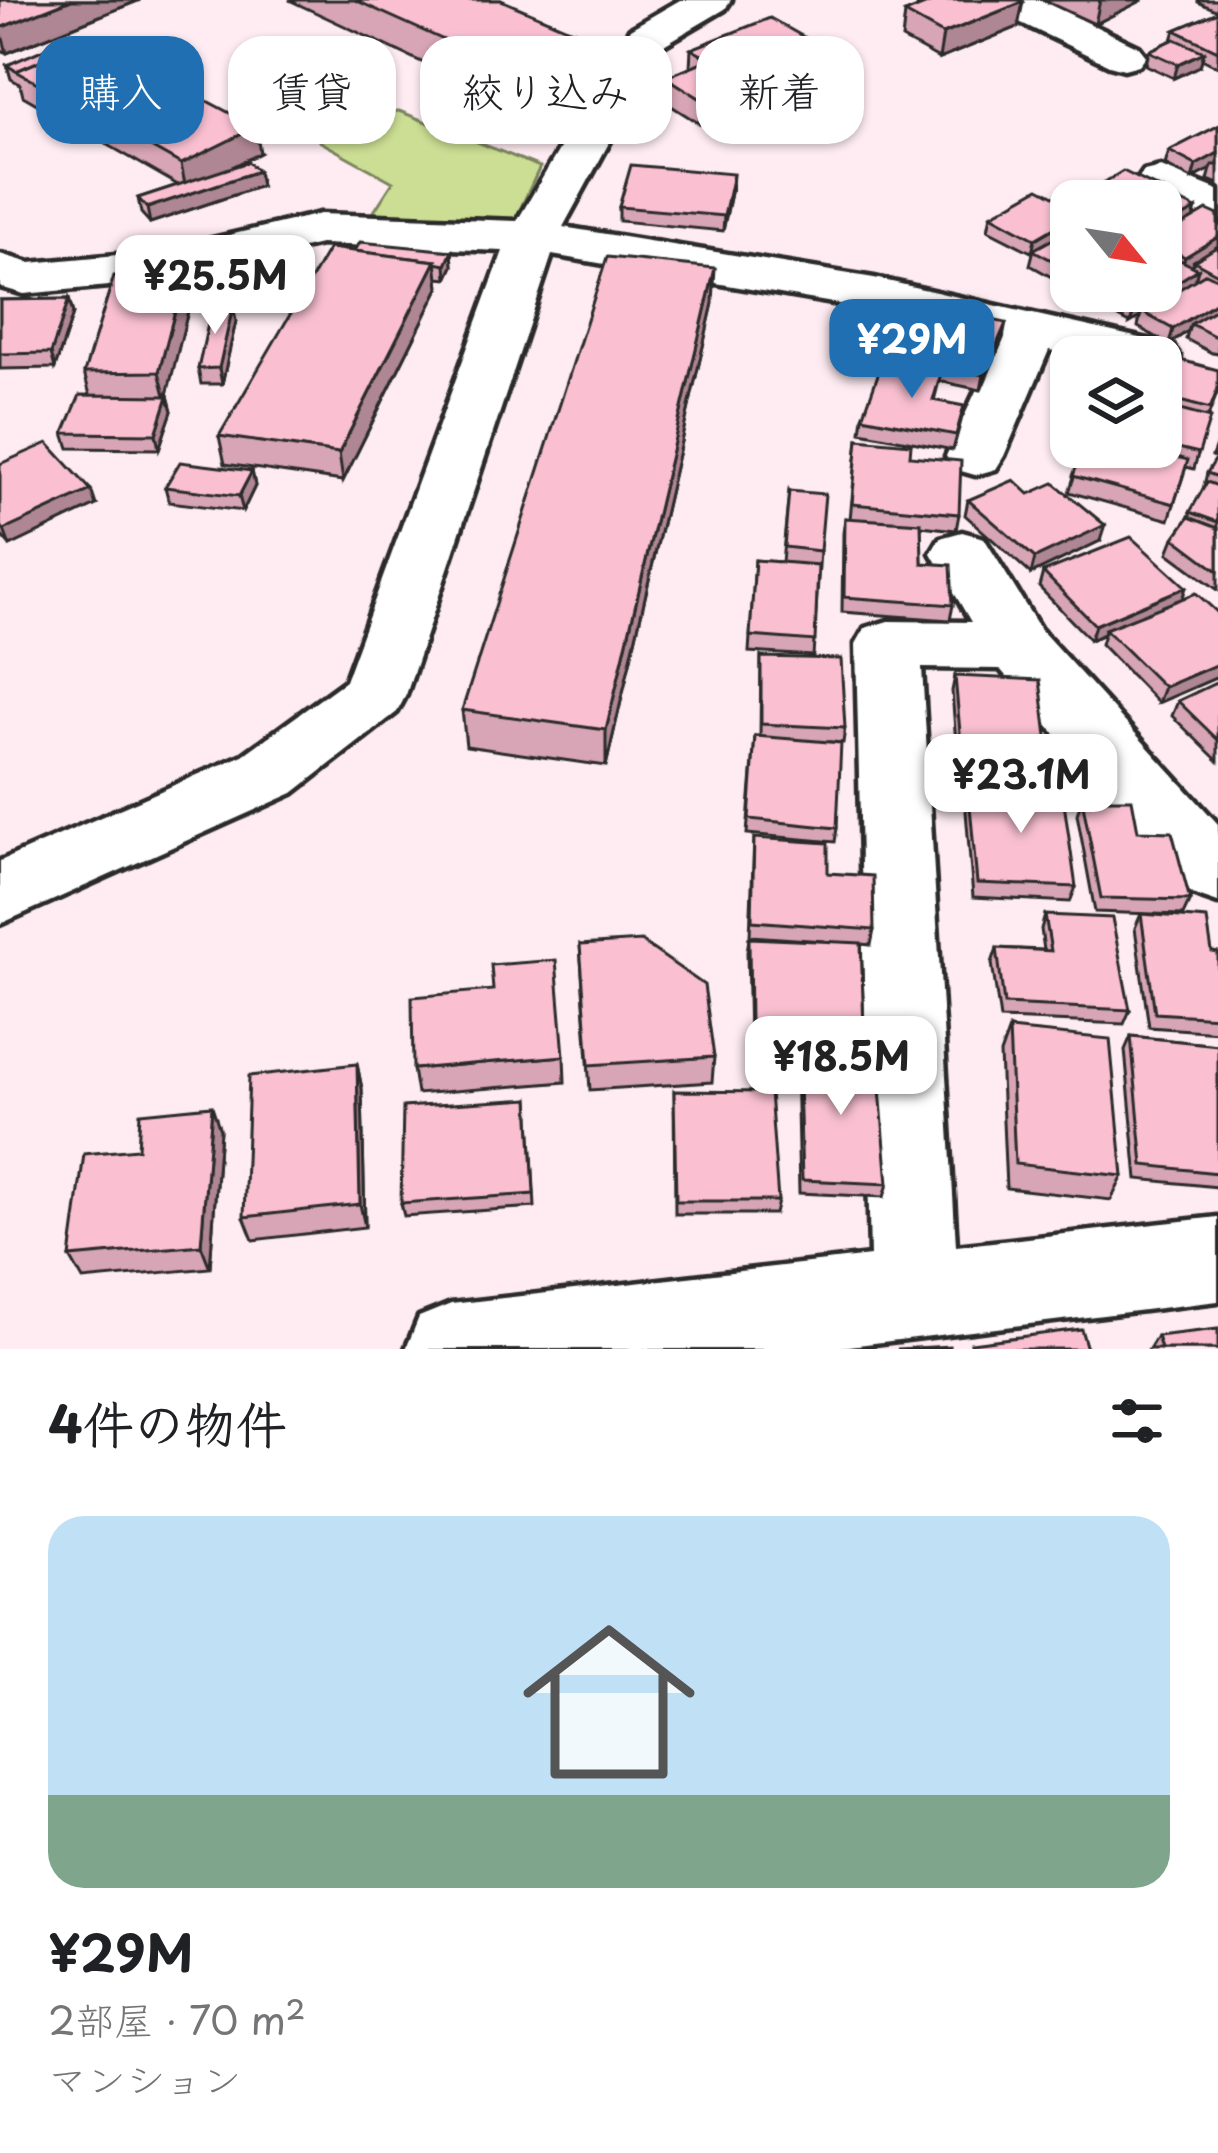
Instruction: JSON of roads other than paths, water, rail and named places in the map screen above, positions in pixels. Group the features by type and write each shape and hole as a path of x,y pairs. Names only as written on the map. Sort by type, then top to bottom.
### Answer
{"street":[{"path":"0,894 268,774 374,695 533,237 645,38 710,0"},
{"path":"1007,0 1124,56"},
{"path":"1182,191 1218,208"},
{"path":"0,268 24,279 160,266 320,229 533,237 874,294 1058,336"},
{"path":"975,456 1031,330"},
{"path":"962,553 1017,646 1218,874"},
{"path":"915,1294 888,644 1017,646"},
{"path":"452,1349 1218,1258"}]}
